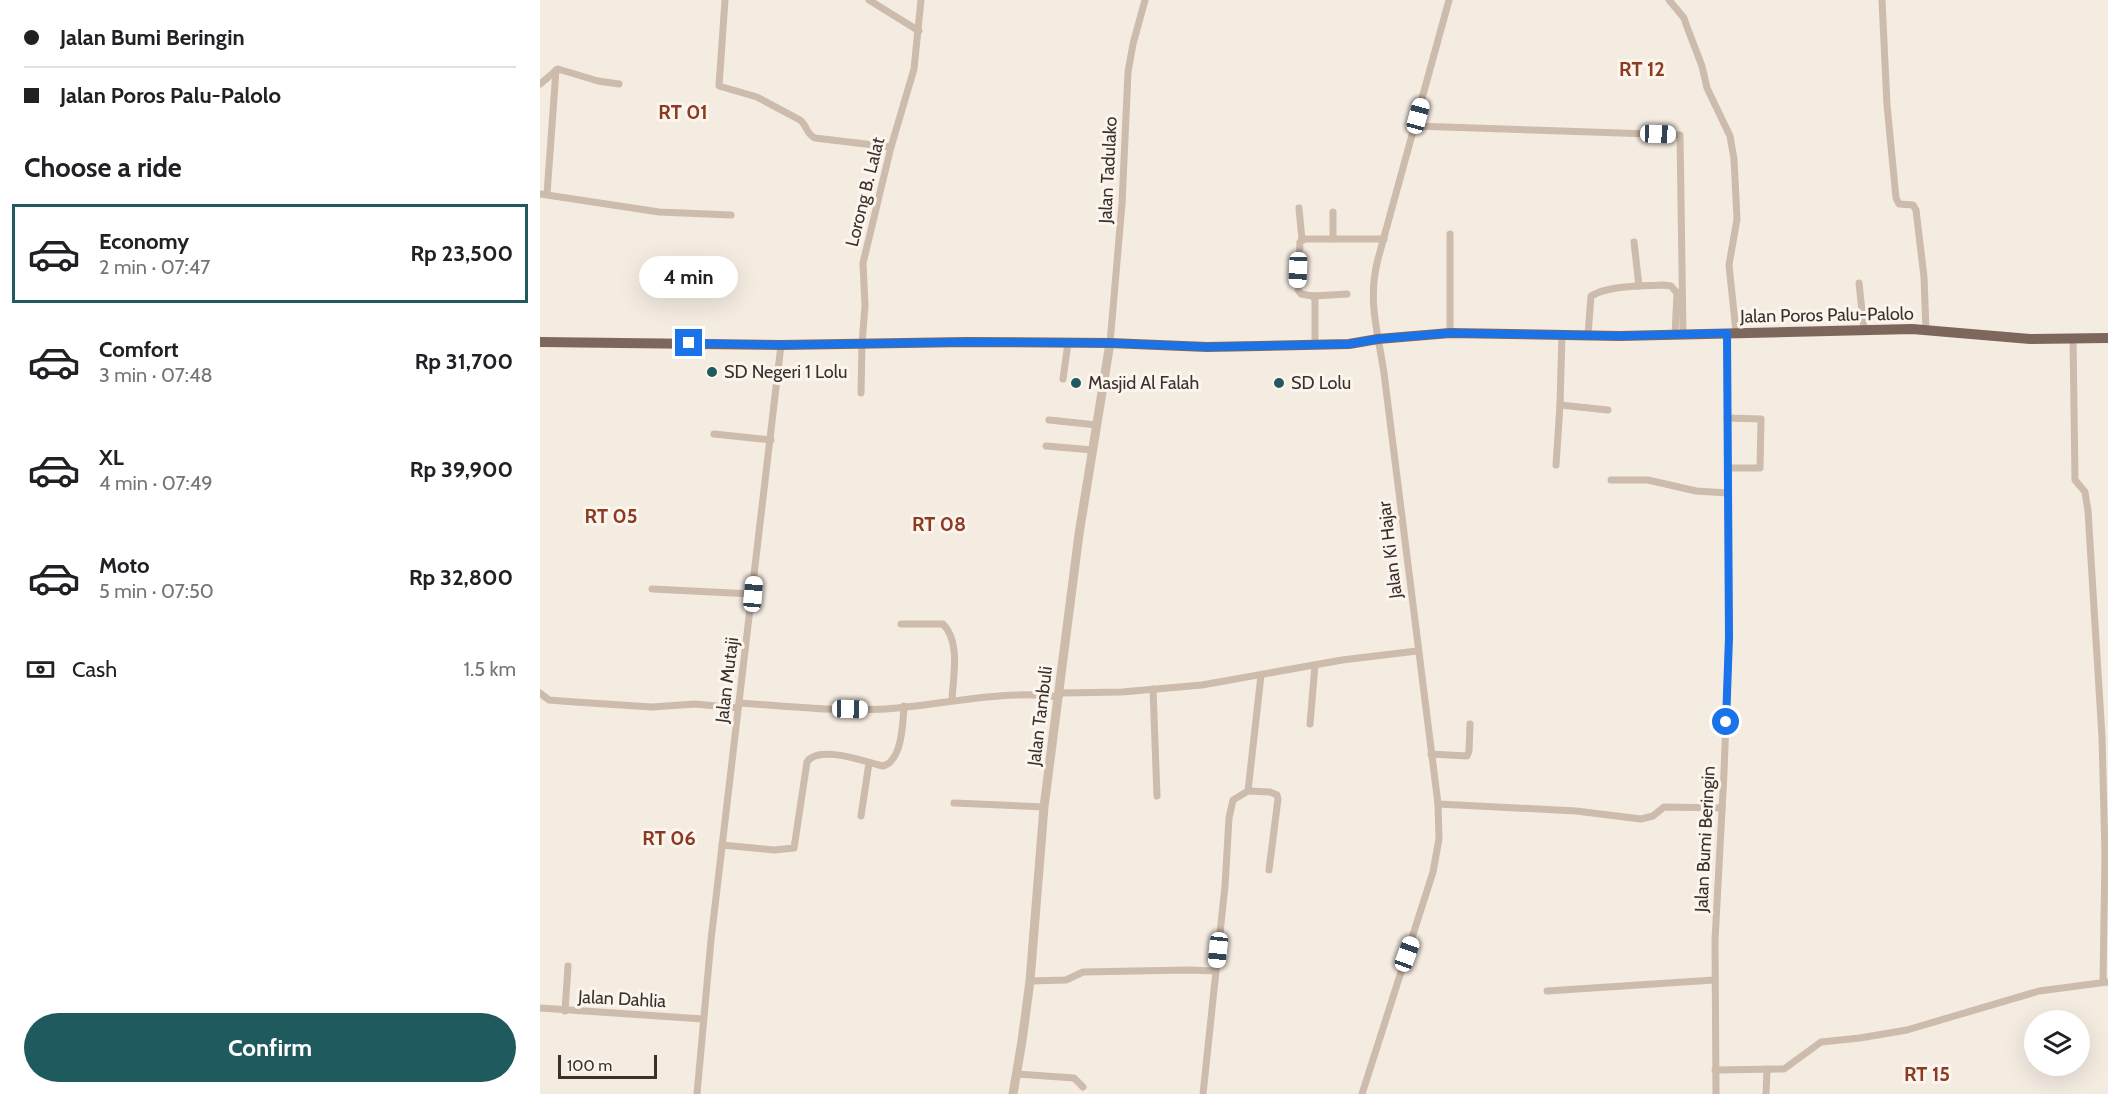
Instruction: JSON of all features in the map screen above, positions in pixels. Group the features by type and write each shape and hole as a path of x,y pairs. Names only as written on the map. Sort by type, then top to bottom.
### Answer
{"main road":[{"name":"Jalan Poros Palu-Palolo","path":"540,342 781,345 1110,343 1207,347 1349,344 1378,339 1450,333 1679,335 1864,330 1926,330 2030,339 2108,338"}],"street":[{"path":"724,0 719,86 757,97 800,120 806,126 809,134 815,138 891,147"},
{"path":"869,0 919,31"},
{"name":"Lorong B. Lalat","path":"861,393 865,306 863,263 891,147 914,69 921,0"},
{"name":"Jalan Tadulako","path":"1110,343 1122,204 1128,72 1145,0"},
{"name":"Jalan Ki Hajar","path":"1362,1094 1433,872 1439,839 1438,804 1417,651 1384,373 1373,309 1373,277 1449,0"},
{"name":"Jalan Bumi Beringin","path":"1669,0 1684,18 1700,59 1707,88 1730,136 1737,219 1729,265 1732,333 1727,418 1728,680 1714,980 1716,1094"},
{"path":"1882,0 1887,105 1896,198 1899,204 1913,205 1916,210 1924,277 1926,330"},
{"path":"540,84 556,69"},
{"path":"556,69 598,81 620,84"},
{"path":"556,69 543,194 659,213 731,215"},
{"path":"1415,126 1680,135 1679,335"},
{"path":"1299,208 1302,240 1299,245 1298,290 1301,294 1313,296 1347,294"},
{"path":"1333,212 1333,239"},
{"path":"1450,234 1450,333"},
{"path":"1302,240 1384,239"},
{"path":"1634,243 1639,286"},
{"path":"1859,283 1864,330"},
{"path":"1588,335 1591,296 1599,292 1639,286 1668,285 1676,290 1679,335"},
{"path":"1313,296 1316,345"},
{"path":"1556,465 1562,334"},
{"path":"1715,1070 1784,1069 1821,1042 1907,1030 2039,991 2105,982 2106,854 2102,737 2088,511 2085,492 2075,480 2073,338"},
{"path":"1063,379 1068,343"},
{"name":"Jalan Tambuli","path":"1013,1094 1030,981 1044,807 1079,534 1110,343"},
{"name":"Jalan Mutaji","path":"697,1094 722,845 781,345"},
{"path":"1560,405 1608,410"},
{"path":"1727,418 1761,418 1760,468 1728,468"},
{"path":"1049,420 1097,425"},
{"path":"714,434 771,440"},
{"path":"1046,446 1093,450"},
{"path":"1611,480 1648,480 1696,491 1728,493"},
{"path":"652,589 753,594"},
{"path":"900,624 943,624 949,630 953,638 954,652 952,700"},
{"path":"540,693 549,700 652,707 695,704 882,709 1013,695 1060,695 1202,685 1315,665 1417,651"},
{"path":"1310,724 1315,665"},
{"path":"1248,791 1261,675"},
{"path":"1153,689 1156,796"},
{"path":"722,845 774,850 794,849 807,762 810,758 814,755 830,754 883,766 888,765 893,759 902,736 904,706"},
{"path":"1431,754 1467,756 1470,724"},
{"path":"861,816 869,763"},
{"path":"1203,1094 1230,811 1235,797 1248,791 1270,792 1278,798 1269,870"},
{"path":"954,803 1044,807"},
{"path":"1438,804 1576,811 1641,819 1653,816 1664,807 1722,808"},
{"path":"565,1011 568,966"},
{"path":"1030,981 1065,980 1083,972 1216,971"},
{"path":"1547,991 1714,980"},
{"name":"Jalan Dahlia","path":"540,1008 703,1019"},
{"path":"1766,1094 1767,1070"},
{"path":"1017,1074 1074,1078 1083,1087"}],"place":[{"name":"SD Negeri 1 Lolu","path":"712,372"},
{"name":"Masjid Al Falah","path":"1076,383"},
{"name":"SD Lolu","path":"1279,383"}],"district":[{"name":"RT 12","path":"1642,69"},
{"name":"RT 01","path":"683,112"},
{"name":"RT 05","path":"611,516"},
{"name":"RT 08","path":"939,524"},
{"name":"RT 06","path":"669,838"},
{"name":"RT 15","path":"1927,1074"}],"route":[{"path":"689,343 781,345 966,342 1110,343 1207,347 1349,344 1378,339 1450,333 1620,336 1727,333 1729,637 1726,722"}]}
